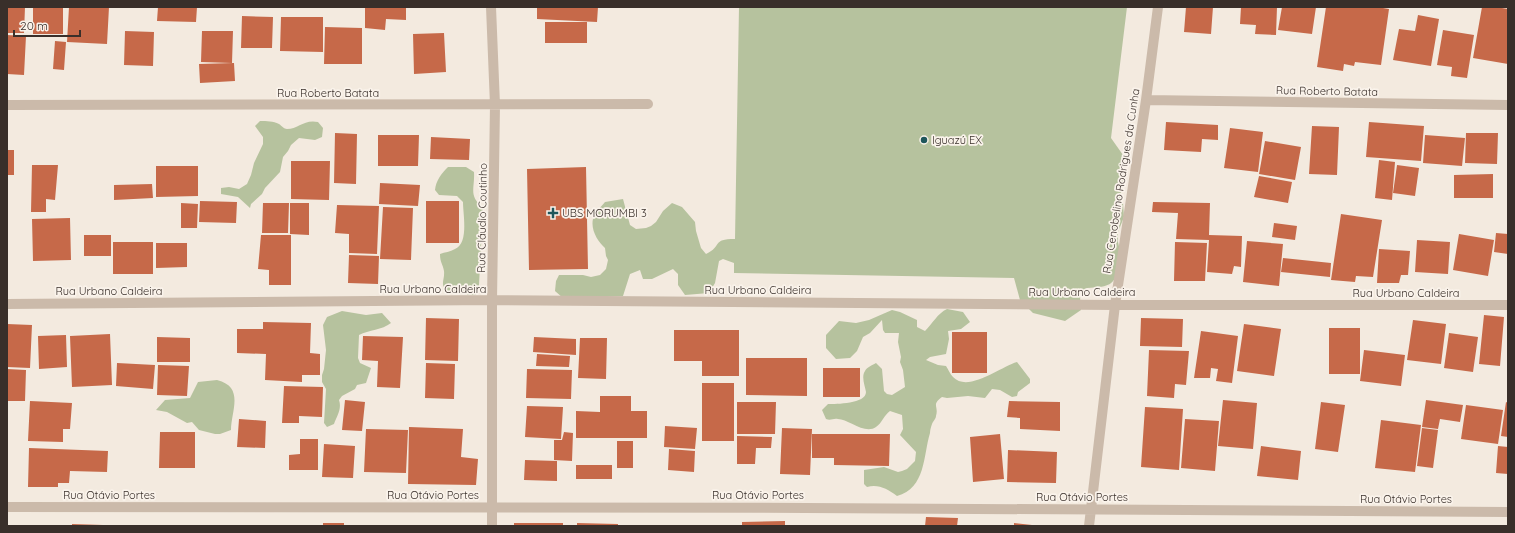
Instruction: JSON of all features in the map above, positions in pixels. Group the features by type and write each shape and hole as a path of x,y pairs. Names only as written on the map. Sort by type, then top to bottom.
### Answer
{"street":[{"name":"Rua Cláudio Coutinho","path":"491,7 495,105 492,300 492,526"},
{"name":"Rua Cenobelino Rodrigues da Cunha","path":"1089,526 1115,305 1146,100 1158,7"},
{"name":"Rua Roberto Batata","path":"1146,100 1508,105"},
{"name":"Rua Roberto Batata","path":"7,105 648,104"},
{"name":"Rua Urbano Caldeira","path":"7,304 492,300 1115,305 1508,305"},
{"name":"Rua Otávio Portes","path":"7,507 492,506 1091,508 1508,512"}],"green space":[{"name":"Iguazú EX","path":"739,7 1127,7 1111,138 1123,155 1123,186 1120,195 1123,203 1124,217 1118,232 1118,242 1123,264 1116,277 1106,286 1087,288 1080,296 1081,310 1065,321 1033,313 1020,300 1014,278 734,273 734,263 723,259 719,261 715,283 709,293 685,295 678,285 678,274 673,269 652,279 643,279 640,270 630,274 623,296 563,298 555,291 556,281 559,275 583,275 591,277 600,275 606,269 608,260 605,248 596,237 592,223 595,214 605,202 623,199 630,225 636,229 651,226 656,222 663,211 672,203 682,207 695,222 701,248 706,254 723,240 735,239"},
{"path":"260,121 274,122 287,129 313,121 318,122 323,128 322,137 315,140 299,138 291,145 283,157 280,172 265,188 262,194 251,204 250,208 238,197 221,194 221,188 229,187 239,189 247,184 254,163 263,144 263,137 255,126"},
{"path":"448,167 466,167 474,172 473,192 475,199 483,208 479,285 476,295 448,293 443,285 444,271 440,254 453,250 459,246 464,235 463,202 457,196 439,195 435,190 438,180"},
{"path":"947,309 963,312 970,322 961,329 948,331 949,339 946,354 930,357 926,360 938,365 946,366 953,377 959,381 967,382 975,381 1017,362 1030,379 1030,383 1018,392 1017,396 1012,397 1000,390 992,389 985,398 968,396 942,397 936,404 937,413 932,423 922,470 913,486 906,492 897,496 883,488 875,486 867,487 864,484 864,470 884,467 898,472 907,469 915,461 916,452 900,435 903,429 902,415 890,411 876,427 867,429 842,420 826,419 822,410 828,404 856,401 865,396 866,392 863,379 864,373 867,368 876,363 882,369 884,391 887,394 892,395 905,387 903,370 900,362 901,357 898,342 899,333 885,333 883,330 882,320 870,333 863,337 857,351 850,358 836,359 826,348 826,335 839,321 856,323 869,320 892,310 917,320 917,327 925,331 938,316"},
{"path":"342,311 366,315 382,313 391,323 384,327 359,335 358,358 360,363 371,368 366,383 357,385 355,389 342,396 339,400 340,409 334,424 327,427 324,423 326,389 322,382 326,350 323,325 327,317"},
{"path":"217,380 226,383 234,394 231,430 220,434 215,434 199,430 192,422 187,423 167,412 156,410 165,400 190,398 198,382"}],"building":[{"path":"7,7 25,7 24,33 7,33"},
{"path":"33,7 63,7 63,34 33,34"},
{"path":"69,7 109,7 107,44 67,42"},
{"path":"158,7 197,7 196,22 157,21"},
{"path":"365,7 406,7 406,20 386,19 385,30 365,28"},
{"path":"537,7 598,7 597,22 537,19"},
{"path":"1186,7 1213,7 1211,34 1184,32"},
{"path":"1241,7 1277,7 1276,35 1255,34 1256,25 1240,24"},
{"path":"1282,7 1316,7 1312,34 1278,30"},
{"path":"1326,7 1377,7 1389,9 1381,65 1355,62 1354,66 1344,64 1343,71 1317,67"},
{"path":"1482,7 1508,9 1508,64 1473,58"},
{"path":"1418,15 1439,19 1431,66 1393,60 1399,29 1415,31"},
{"path":"242,16 273,17 272,48 241,48"},
{"path":"281,17 323,17 323,52 280,51"},
{"path":"545,22 587,22 587,43 545,43"},
{"path":"325,27 362,28 362,64 324,64"},
{"path":"1443,30 1474,35 1467,78 1451,76 1452,67 1437,65"},
{"path":"125,31 154,32 153,66 124,65"},
{"path":"202,31 233,31 232,63 201,62"},
{"path":"444,33 446,72 414,74 413,34"},
{"path":"7,35 26,36 24,75 7,74"},
{"path":"55,41 66,42 64,70 53,69"},
{"path":"234,63 235,81 200,83 199,64"},
{"path":"1166,122 1218,125 1218,140 1202,139 1201,152 1164,150"},
{"path":"1369,122 1424,126 1421,161 1366,157"},
{"path":"1312,126 1339,127 1337,175 1309,174"},
{"path":"1230,128 1263,132 1258,172 1224,168"},
{"path":"335,133 357,134 356,184 334,183"},
{"path":"1466,133 1498,133 1497,164 1465,163"},
{"path":"378,135 419,135 418,166 378,166"},
{"path":"1425,135 1465,138 1462,166 1423,163"},
{"path":"431,137 470,139 469,160 430,159"},
{"path":"1265,141 1301,147 1295,180 1259,174"},
{"path":"7,150 14,150 14,175 7,175"},
{"path":"1379,160 1395,162 1392,200 1375,198"},
{"path":"291,161 330,161 329,200 291,199"},
{"path":"32,165 58,165 55,200 46,199 46,212 31,212"},
{"path":"1397,165 1419,168 1415,196 1393,193"},
{"path":"156,166 198,166 198,196 156,197"},
{"path":"586,167 588,269 529,270 527,169"},
{"path":"1493,174 1493,198 1454,198 1454,175"},
{"path":"1259,176 1292,182 1288,203 1254,197"},
{"path":"380,183 420,185 418,206 379,204"},
{"path":"152,184 153,198 114,200 114,185"},
{"path":"200,201 237,202 236,223 199,222"},
{"path":"426,201 459,201 459,243 426,243"},
{"path":"1153,202 1210,203 1209,235 1242,236 1241,267 1234,266 1232,274 1207,272 1209,240 1176,239 1178,213 1152,212"},
{"path":"181,203 198,204 197,228 181,228"},
{"path":"263,203 289,203 288,233 262,233"},
{"path":"290,203 309,203 309,235 290,234"},
{"path":"337,205 379,206 377,254 349,253 349,234 335,233"},
{"path":"383,207 413,208 411,260 380,259"},
{"path":"1341,214 1382,220 1373,277 1356,276 1355,282 1331,280"},
{"path":"70,218 71,260 33,261 32,219"},
{"path":"1274,223 1297,226 1295,240 1272,237"},
{"path":"1496,233 1508,234 1508,254 1494,252"},
{"path":"1459,234 1494,240 1488,276 1453,270"},
{"path":"84,235 111,235 111,256 84,256"},
{"path":"261,235 291,235 291,285 269,285 269,270 258,269"},
{"path":"1417,240 1450,242 1448,274 1415,272"},
{"path":"1247,241 1283,244 1279,286 1243,282"},
{"path":"113,242 153,242 153,274 113,274"},
{"path":"1175,242 1207,243 1205,281 1174,281"},
{"path":"156,243 187,243 187,267 156,268"},
{"path":"1379,249 1410,251 1408,275 1401,275 1399,283 1377,283"},
{"path":"349,255 379,256 378,284 348,283"},
{"path":"1283,258 1331,263 1330,277 1281,272"},
{"path":"1484,315 1504,317 1500,366 1479,364"},
{"path":"426,318 459,319 458,361 425,360"},
{"path":"1141,318 1183,319 1182,347 1140,346"},
{"path":"1413,320 1446,324 1441,364 1407,360"},
{"path":"263,322 311,323 310,353 320,354 320,375 302,375 302,382 265,380 266,354 237,353 237,329 263,329"},
{"path":"7,324 32,325 30,368 7,367"},
{"path":"1244,324 1281,329 1274,376 1237,371"},
{"path":"1329,328 1360,328 1360,374 1329,374"},
{"path":"674,330 739,330 739,376 702,376 702,361 674,361"},
{"path":"1201,331 1238,336 1232,383 1216,381 1218,369 1211,368 1210,378 1194,378"},
{"path":"952,332 987,332 987,373 952,373"},
{"path":"1449,333 1478,337 1473,372 1444,368"},
{"path":"110,334 112,385 72,387 70,336"},
{"path":"66,335 67,367 39,369 38,336"},
{"path":"363,336 403,337 400,388 377,387 378,361 362,360"},
{"path":"157,337 190,338 190,362 157,362"},
{"path":"534,337 576,339 576,355 533,352"},
{"path":"580,338 607,338 606,379 578,378"},
{"path":"1149,350 1189,351 1186,385 1175,384 1174,398 1147,396"},
{"path":"1364,350 1405,355 1401,386 1360,381"},
{"path":"537,354 570,356 569,367 536,366"},
{"path":"746,358 807,358 807,396 746,395"},
{"path":"117,363 155,365 153,389 116,386"},
{"path":"426,363 455,364 454,399 425,398"},
{"path":"158,365 189,366 187,396 157,395"},
{"path":"823,368 860,368 860,397 823,397"},
{"path":"7,369 26,370 25,401 7,401"},
{"path":"527,369 572,370 571,399 526,398"},
{"path":"702,383 734,383 734,441 702,441"},
{"path":"284,386 323,387 322,417 299,416 299,423 282,423"},
{"path":"600,396 631,396 631,411 647,411 647,438 576,438 576,411 600,412"},
{"path":"345,400 365,402 362,431 342,430"},
{"path":"1223,400 1257,403 1253,449 1218,446"},
{"path":"1426,400 1463,405 1460,422 1440,419 1438,429 1422,427"},
{"path":"30,401 72,403 70,429 63,429 63,442 28,441"},
{"path":"1009,401 1060,402 1060,431 1020,429 1020,418 1007,417"},
{"path":"737,402 776,402 775,434 737,434"},
{"path":"1321,402 1345,405 1338,452 1315,449"},
{"path":"1506,402 1508,403 1508,437 1501,436"},
{"path":"1466,405 1503,410 1498,444 1461,439"},
{"path":"527,406 563,407 561,439 525,437"},
{"path":"1145,407 1183,409 1179,470 1141,467"},
{"path":"239,419 266,421 265,448 237,447"},
{"path":"1185,419 1219,421 1215,471 1181,468"},
{"path":"1381,420 1421,425 1415,472 1375,468"},
{"path":"665,426 697,428 695,449 664,447"},
{"path":"409,427 463,429 461,457 478,459 476,485 408,484"},
{"path":"782,428 812,429 810,475 780,474"},
{"path":"1422,428 1438,430 1433,468 1417,466"},
{"path":"366,429 408,430 406,473 364,472"},
{"path":"160,432 195,432 195,468 159,468"},
{"path":"564,432 573,433 572,461 554,460 554,440 562,440"},
{"path":"812,434 890,434 889,466 834,465 834,458 812,458"},
{"path":"1000,434 1004,479 973,482 970,437"},
{"path":"737,436 772,437 771,448 756,448 755,464 737,464"},
{"path":"300,439 318,439 318,470 289,470 289,455 300,454"},
{"path":"617,441 633,441 633,468 617,468"},
{"path":"324,444 355,446 353,478 322,477"},
{"path":"1261,446 1301,451 1298,480 1257,476"},
{"path":"1498,446 1508,447 1508,474 1496,473"},
{"path":"29,448 108,451 107,472 70,471 69,483 58,483 58,487 28,487"},
{"path":"669,449 695,451 694,472 668,470"},
{"path":"1008,450 1057,452 1056,483 1007,482"},
{"path":"525,460 557,461 557,481 524,480"},
{"path":"576,465 612,465 612,479 576,479"},
{"path":"926,517 958,518 957,526 925,526"},
{"path":"785,521 785,526 742,526 742,522"},
{"path":"323,523 344,523 344,526 323,526"},
{"path":"514,523 563,523 563,526 514,526"},
{"path":"577,523 618,524 618,526 577,526"},
{"path":"1014,523 1032,525 1032,526 1014,526"},
{"path":"72,524 103,525 103,526 72,526"}],"place":[{"name":"Iguazú EX","path":"924,140"},
{"name":"UBS MORUMBI 3","path":"553,213"}]}
